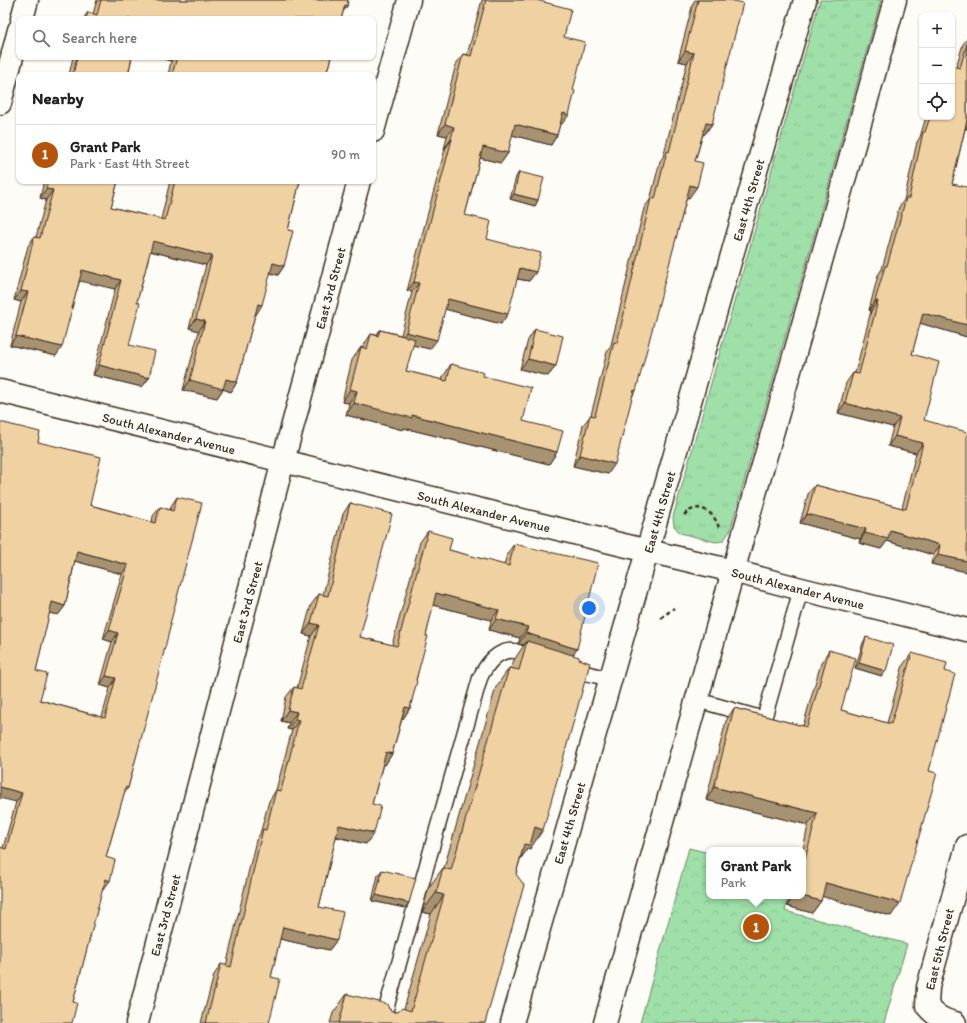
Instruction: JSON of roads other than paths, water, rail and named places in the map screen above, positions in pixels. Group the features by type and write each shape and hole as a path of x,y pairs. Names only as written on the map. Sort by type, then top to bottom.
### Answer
{"street":[{"path":"23,16 27,0"},
{"path":"376,120 409,0"},
{"name":"East 4th Street","path":"512,1023 805,0"},
{"path":"605,1023 894,0"},
{"path":"0,103 16,42"},
{"name":"East 3rd Street","path":"137,1023 283,461 358,184"},
{"name":"South Alexander Avenue","path":"0,391 967,630"},
{"name":"East 5th Street","path":"955,1023 936,1016 927,1006 928,987 967,846"}],"lane":[{"path":"697,700 764,719 801,589"},
{"path":"382,1023 474,697 485,667 492,660 506,652 514,651 582,673 610,679"}],"place":[{"name":"Grant Park","path":"756,927"}]}
